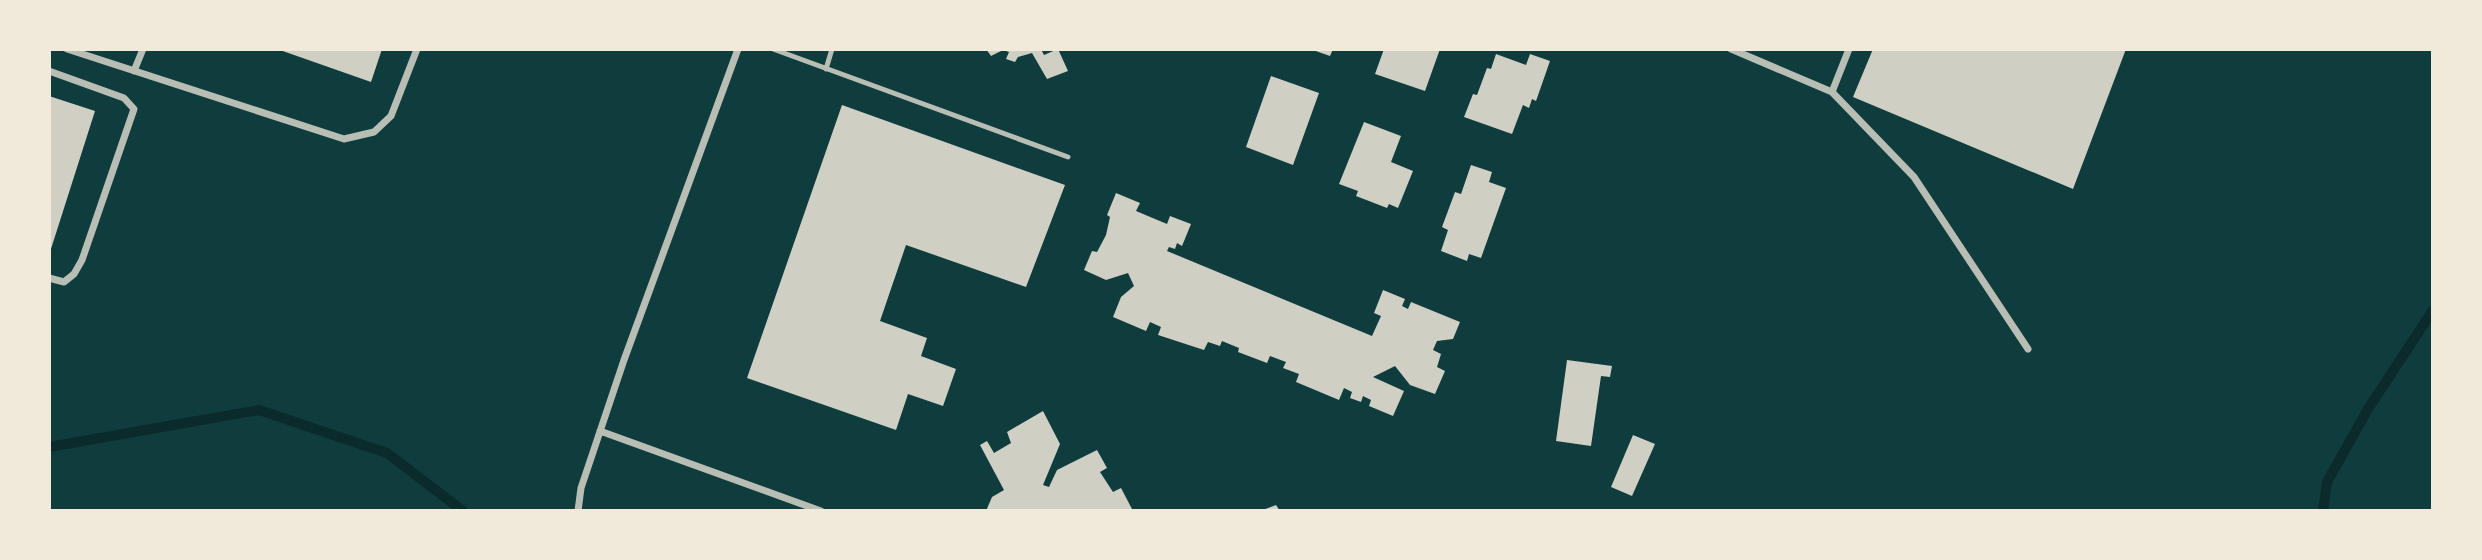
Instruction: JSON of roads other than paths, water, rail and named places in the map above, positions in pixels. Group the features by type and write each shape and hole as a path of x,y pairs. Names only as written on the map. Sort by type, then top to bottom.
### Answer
{"street":[{"path":"67,49 89,52 134,71 344,139 374,132 391,116 417,49"},
{"path":"134,71 143,49"},
{"path":"578,511 581,488 624,360 738,49"},
{"path":"1731,49 1832,92 1914,177 2028,349"},
{"path":"1832,92 1849,49"},
{"path":"49,71 124,99 134,109 82,260 74,274 64,282 49,278"},
{"path":"600,431 821,511"}],"lane":[{"path":"773,49 1068,157"},
{"path":"826,69 832,49"}],"waterway":[{"path":"2323,511 2327,482 2368,409 2433,310"},
{"path":"49,447 259,410 387,453 463,511"}]}
